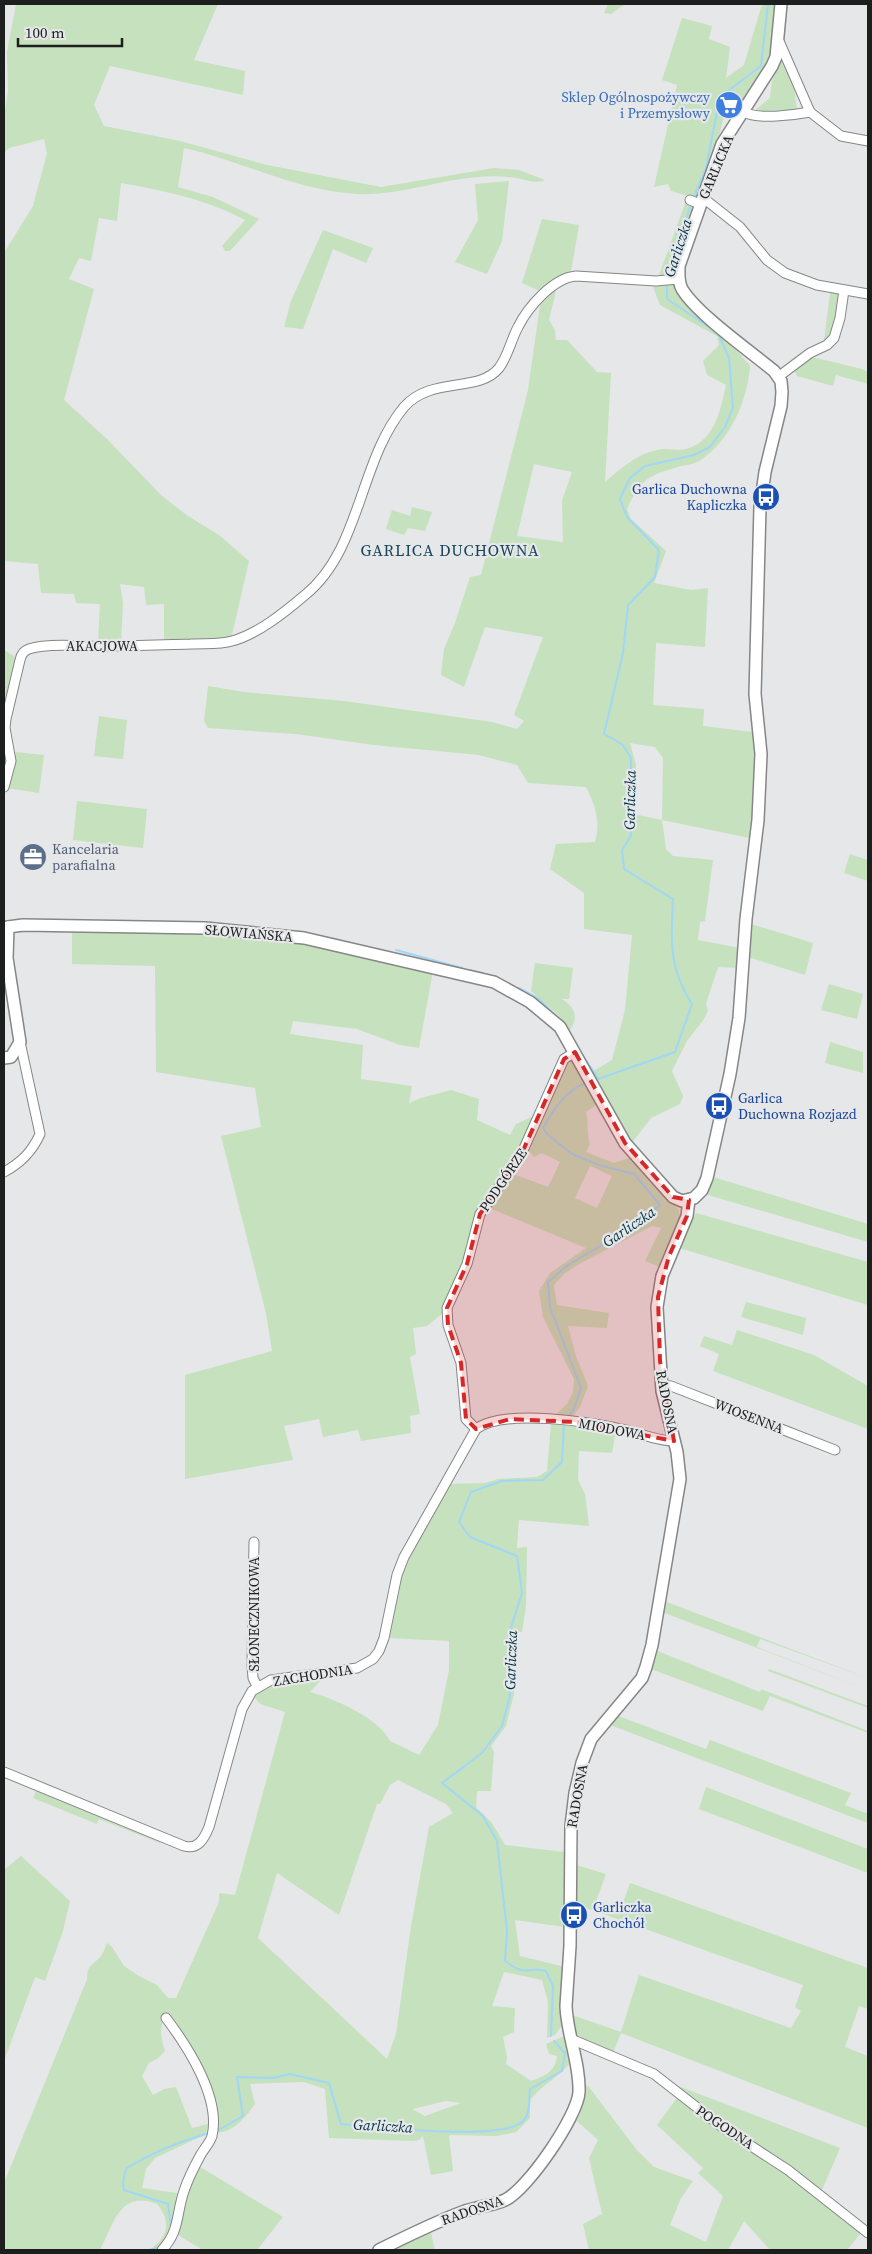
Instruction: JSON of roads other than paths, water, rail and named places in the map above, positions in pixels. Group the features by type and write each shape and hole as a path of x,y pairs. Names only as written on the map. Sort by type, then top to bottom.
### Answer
{"street":[{"name":"GARLICKA","path":"671,280 681,258 697,201 722,144 772,66 778,38 781,4"},
{"path":"778,38 810,112 841,136 868,141"},
{"path":"744,112 752,116 810,112"},
{"path":"697,201 740,226 767,260 784,273 817,285 868,294"},
{"name":"AKACJOWA","path":"4,787 11,761 5,728 21,654 28,649 68,645 165,645 230,642 257,629 307,594 330,566 341,545 384,437 413,398 428,389 466,383 495,372 526,315 548,291 565,279 576,276 671,280"},
{"path":"671,280 692,302 778,377 782,392 781,406 765,472 760,507 755,709 761,762 758,820 746,919 739,1018 730,1074 707,1178 699,1194 689,1200"},
{"path":"778,377 810,353 827,346 834,338 840,318 844,290"},
{"name":"SŁOWIAŃSKA","path":"20,1042 7,958 6,924 205,928 304,938 342,945 494,982 530,1002 560,1027 625,1143 673,1197 689,1200"},
{"path":"4,1058 11,1057 20,1042"},
{"path":"4,1172 20,1163 34,1148 40,1134 20,1042"},
{"name":"PODGÓRZE","path":"476,1428 466,1419 461,1363 446,1318 447,1308 466,1264 480,1214 522,1156 564,1059 575,1052"},
{"name":"RADOSNA","path":"379,2250 427,2226 467,2211 505,2200 522,2187 534,2172 576,2108 578,2079 566,2006 572,1811 582,1763 591,1739 642,1678 646,1667 679,1489 680,1471 662,1385 657,1310 662,1276 687,1216 689,1200"},
{"name":"WIOSENNA","path":"662,1385 671,1386 835,1450"},
{"name":"MIODOWA","path":"476,1428 482,1424 500,1420 549,1419 609,1426 654,1438 674,1440"},
{"name":"ZACHODNIA","path":"4,1772 184,1846 194,1847 200,1844 209,1827 242,1709 247,1698 257,1686 271,1680 364,1666 380,1651 397,1575 404,1557 476,1428"},
{"name":"SŁONECZNIKOWA","path":"254,1542 252,1665 253,1678 257,1686"},
{"path":"162,2250 175,2234 188,2180 212,2137 210,2103 196,2062 184,2040 166,2018"},
{"name":"POGODNA","path":"572,2039 654,2074 722,2127 788,2170 868,2233"}],"waterway":[{"name":"Garliczka","path":"693,199 706,168 720,97 761,66 768,4"},
{"name":"Garliczka","path":"667,277 691,204"},
{"name":"Garliczka","path":"595,1080 675,1052 692,1004 684,990 675,965 672,941 673,899 624,869 622,850 631,836 631,758 622,744 604,734 623,653 628,605 655,577 659,550 627,517 620,499 630,478 645,466 694,455 710,447 725,427 733,408 729,358 718,333 667,299 667,282"},
{"path":"396,950 462,968"},
{"path":"470,970 483,973"},
{"path":"500,979 510,984"},
{"path":"519,988 539,999 558,1018"},
{"path":"577,1047 598,1078"},
{"name":"Garliczka","path":"568,1417 574,1409 581,1388 550,1307 548,1282 568,1265 621,1234 660,1205 634,1174 599,1165 572,1154 549,1136 543,1128 566,1096 572,1090 586,1083"},
{"name":"Garliczka","path":"551,2036 553,1986 546,1971 522,1970 505,1961 507,1931 497,1841 483,1816 442,1783 482,1753 502,1726 510,1696 509,1634 522,1593 517,1556 470,1537 459,1522 471,1492 502,1481 543,1480 562,1462 564,1425"},
{"name":"Garliczka","path":"217,2131 243,2116 237,2077 273,2078 290,2074 329,2083 341,2124 406,2130 460,2132 505,2129 519,2124 526,2118 529,2108 530,2089 562,2071 565,2053 554,2041"},
{"name":"Garliczka","path":"171,2225 168,2204 124,2190 123,2183 126,2170 155,2153 206,2134"},
{"name":"Garliczka","path":"149,2250 161,2247"}],"place":[{"name":"Sklep Ogólnospożywczy i Przemysłowy","path":"729,105"},
{"name":"Garlica Duchowna Kapliczka","path":"766,497"},
{"name":"Kancelaria parafialna","path":"33,857"},
{"name":"Garlica Duchowna Rozjazd","path":"719,1106"},
{"name":"Garliczka Chochół","path":"574,1915"}],"district":[{"name":"GARLICA DUCHOWNA","path":"450,550"}]}
